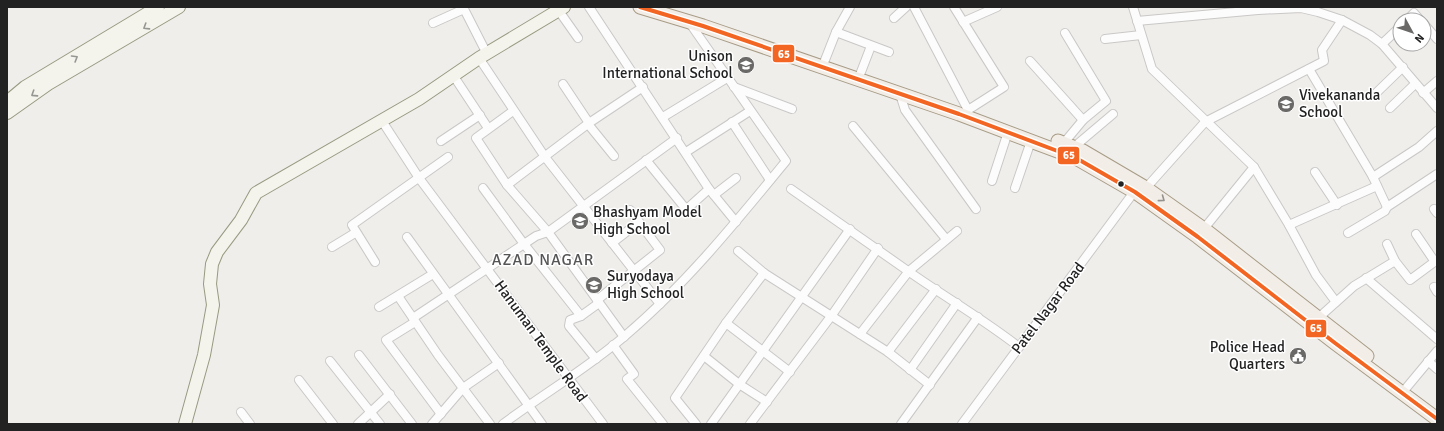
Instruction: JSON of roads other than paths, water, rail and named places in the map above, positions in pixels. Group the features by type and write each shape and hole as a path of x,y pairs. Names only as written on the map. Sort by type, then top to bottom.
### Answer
{"main road":[{"path":"640,7 689,22 1008,132 1076,158 1140,188"},
{"path":"671,7 861,72 1083,151 1140,188 1201,233 1315,321 1437,419"},
{"path":"1315,321 1437,409"}],"street":[{"path":"7,102 25,87 158,7"},
{"path":"7,113 48,84 179,7"},
{"path":"589,7 677,138 711,192 736,222"},
{"path":"825,60 836,32 850,7"},
{"path":"894,18 906,7"},
{"path":"914,7 968,110 1004,87 954,7"},
{"path":"963,22 997,7"},
{"path":"1133,7 1152,70 1254,167 1289,224 1316,275 1336,302"},
{"path":"433,23 463,8 483,56 513,112 545,157 660,304"},
{"path":"1137,21 1301,8 1342,20 1370,35 1382,44 1437,108"},
{"path":"185,424 204,355 213,305 210,284 212,264 217,252 241,220 256,193 382,122 419,99 453,75 559,9 578,38"},
{"path":"1205,122 1324,61 1322,50 1342,20"},
{"path":"503,424 529,404 596,359 624,337 660,304 736,222 786,161 689,22"},
{"path":"836,32 889,52"},
{"path":"1065,33 1106,101 1083,120 1069,146"},
{"path":"1105,39 1141,35"},
{"path":"1382,44 1392,35"},
{"path":"861,72 871,46"},
{"path":"1030,61 1083,120"},
{"path":"1374,95 1403,67"},
{"path":"1309,69 1388,207"},
{"path":"453,75 488,128"},
{"path":"663,118 728,78"},
{"path":"1423,93 1437,81"},
{"path":"563,84 589,124 614,156"},
{"path":"1390,108 1415,84"},
{"path":"733,86 792,109"},
{"path":"507,185 589,124 643,87"},
{"path":"900,94 906,110 976,209"},
{"path":"686,152 750,111"},
{"path":"513,112 488,128 476,138 507,185 548,232 624,337"},
{"path":"1069,146 1113,114"},
{"path":"440,141 480,115"},
{"name":"Hanuman Temple Road","path":"382,122 419,178 603,424"},
{"path":"732,122 770,180"},
{"name":"Patel Nagar Road","path":"962,424 1140,188 1205,122"},
{"path":"853,126 946,239"},
{"path":"1372,177 1419,147 1437,131"},
{"path":"992,181 1008,132"},
{"path":"499,364 463,388 438,420 386,340 447,294 488,269 536,236 548,232 677,138"},
{"path":"1015,188 1031,141"},
{"path":"375,262 355,233 352,225 448,157"},
{"path":"646,160 684,208 690,207 711,192 736,178"},
{"path":"1201,233 1254,167"},
{"path":"1315,172 1337,205"},
{"path":"1348,233 1385,211 1388,207 1437,174"},
{"path":"1289,224 1337,205 1377,186"},
{"path":"482,188 581,316"},
{"path":"791,189 878,248 908,271 978,317 1019,347"},
{"path":"596,359 569,326 570,320 581,316 660,250 630,210"},
{"path":"612,244 639,222"},
{"path":"711,424 850,229"},
{"path":"860,334 908,271 957,231"},
{"path":"332,247 355,233"},
{"path":"1387,244 1395,260 1410,280 1436,261 1416,234"},
{"path":"408,237 447,294 529,404 542,424"},
{"path":"750,424 832,315 878,248"},
{"path":"738,251 764,273 803,296 888,352 930,385"},
{"path":"1315,321 1366,278 1395,260"},
{"path":"696,424 675,398 726,323 764,273"},
{"path":"379,307 433,274"},
{"path":"1366,278 1437,339"},
{"path":"888,352 936,289"},
{"path":"398,296 490,424"},
{"path":"910,370 957,303"},
{"path":"901,424 978,317"},
{"path":"726,323 790,372"},
{"path":"613,345 634,374 627,379 663,424"},
{"path":"1407,387 1437,351"},
{"path":"360,354 412,424"},
{"path":"704,356 739,384 767,402"},
{"path":"330,360 380,424"},
{"path":"1428,361 1437,368"},
{"path":"299,380 333,424"},
{"path":"358,424 370,410 390,394"},
{"path":"241,412 250,424"}],"place":[{"name":"Unison International School","path":"746,65"},
{"name":"Vivekananda School","path":"1286,104"},
{"name":"Bhashyam Model High School","path":"580,221"},
{"name":"Suryodaya High School","path":"594,285"},
{"name":"Police Head Quarters","path":"1298,356"}],"district":[{"name":"AZAD NAGAR","path":"543,260"}]}
